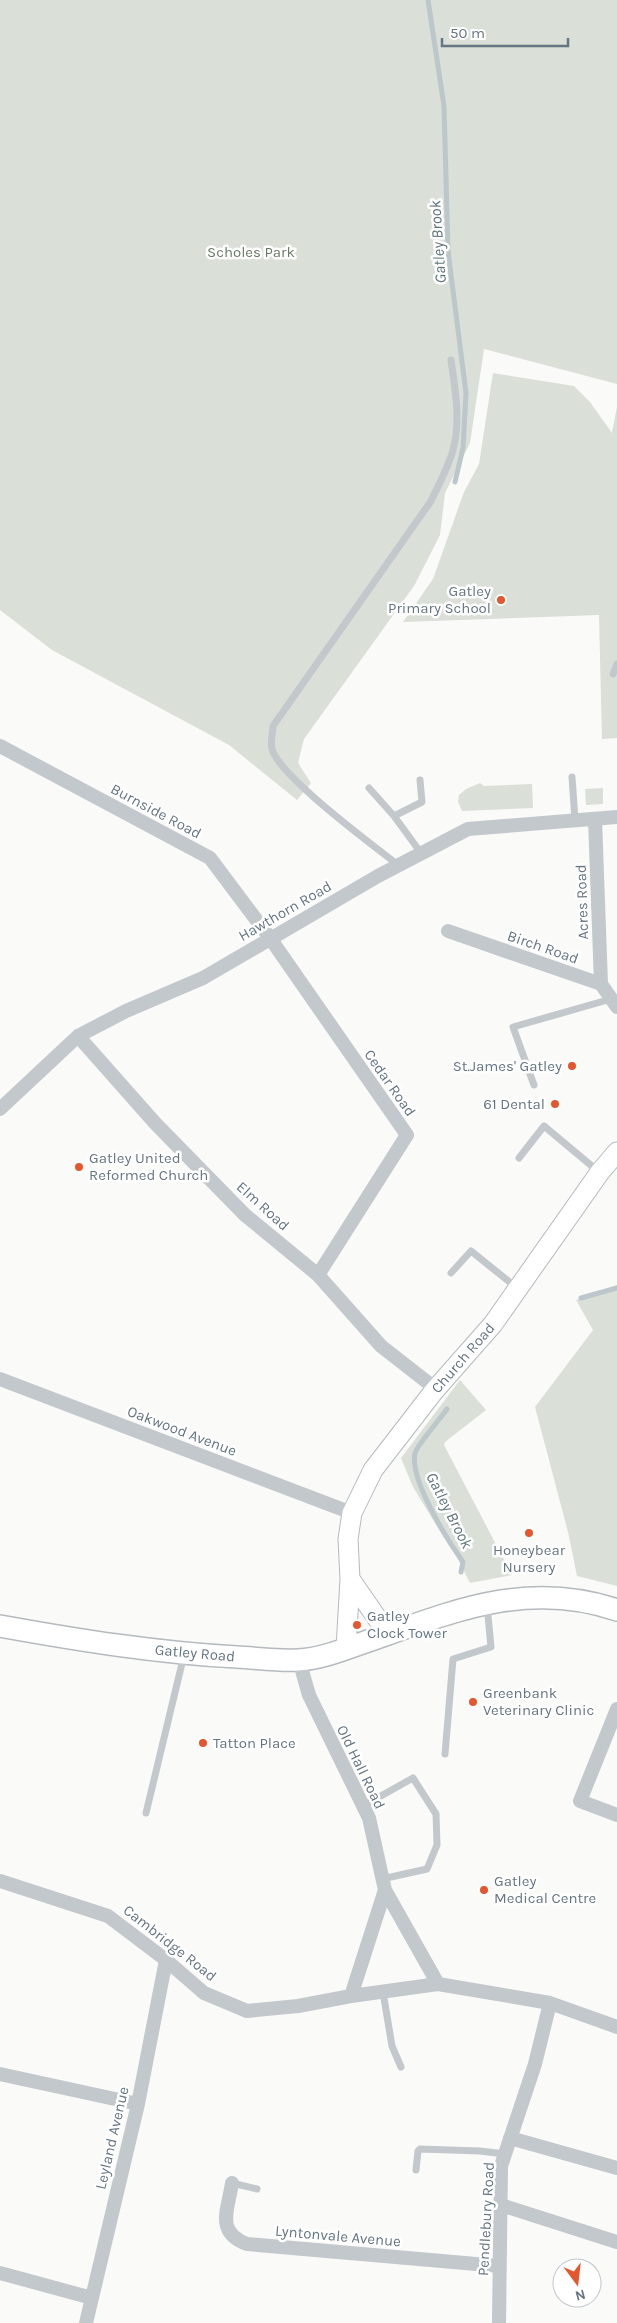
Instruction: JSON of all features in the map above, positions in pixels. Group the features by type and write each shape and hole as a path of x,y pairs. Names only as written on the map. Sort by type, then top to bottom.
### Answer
{"main road":[{"name":"Gatley Road","path":"0,1626 185,1653 299,1660 346,1648 487,1602 536,1597 561,1598 597,1604 617,1610"}],"street":[{"name":"Burnside Road","path":"0,746 210,858 270,938"},
{"name":"Hawthorn Road","path":"0,1109 78,1036 126,1011 203,978 398,865 471,828 617,817"},
{"name":"Acres Road","path":"595,819 601,984"},
{"name":"Birch Road","path":"448,931 601,984"},
{"name":"Cedar Road","path":"270,938 407,1135 318,1275"},
{"path":"601,984 615,1001"},
{"name":"Elm Road","path":"78,1036 155,1123 245,1214 318,1275 381,1346 436,1389"},
{"name":"Church Road","path":"346,1648 350,1579 348,1539 352,1513 373,1470 436,1389 493,1324 600,1172 617,1152"},
{"name":"Oakwood Avenue","path":"0,1380 352,1513"},
{"path":"350,1579 388,1634"},
{"name":"Old Hall Road","path":"299,1660 309,1695 369,1818 383,1885 438,1984"},
{"path":"617,1709 580,1801 617,1815"},
{"name":"Cambridge Road","path":"0,1881 108,1916 166,1960 204,1993 247,2011 298,2006 351,1996"},
{"name":"Old Hall Road","path":"351,1996 383,1885"},
{"name":"Leyland Avenue","path":"86,2323 138,2104 166,1960"},
{"path":"351,1996 438,1984 550,2003 617,2027"},
{"name":"Pendlebury Road","path":"499,2323 501,2166 535,2064 550,2003"},
{"path":"0,2074 138,2104"},
{"path":"510,2138 617,2168"},
{"name":"Lyntonvale Avenue","path":"232,2184 225,2225 231,2235 247,2244 499,2266"},
{"path":"501,2205 617,2242"},
{"path":"0,2273 92,2298"}],"lane":[{"path":"398,865 298,783 281,764 272,748 273,726 431,501 454,448 456,407 451,360"},
{"path":"613,674 617,664"},
{"path":"572,777 575,820"},
{"path":"394,816 422,802 420,780"},
{"path":"369,788 394,816 421,853"},
{"path":"534,1085 513,1027 615,1001"},
{"path":"518,1158 544,1126 600,1172"},
{"path":"451,1273 471,1251 517,1289"},
{"path":"445,1754 453,1658 491,1647 487,1602"},
{"path":"146,1813 185,1653"},
{"path":"363,1806 413,1778 436,1814 436,1845 428,1869 383,1885"},
{"path":"383,1992 392,2046 401,2066"},
{"path":"416,2170 418,2151 420,2149 480,2151 505,2154"},
{"path":"232,2184 257,2190"}],"green space":[{"name":"Scholes Park","path":"0,0 617,0 617,384 484,349 470,443 445,493 440,535 414,586 304,739 298,763 311,783 297,800 229,745 52,650 0,610"},
{"path":"493,373 574,386 590,402 612,433 617,407 617,738 602,739 599,615 403,622 433,579 464,492 479,464"},
{"path":"480,783 484,786 532,784 533,808 462,811 458,802 459,795 466,789"},
{"path":"603,788 603,804 586,805 585,789"},
{"path":"617,1285 617,1586 577,1576 568,1532 535,1407 593,1330 576,1300"},
{"path":"460,1380 486,1410 445,1442 444,1445 512,1575 470,1583 447,1538 444,1538 413,1487 401,1458"}],"waterway":[{"name":"Gatley Brook","path":"428,0 444,106 448,251 466,393 463,448 455,482"},
{"name":"Gatley Brook","path":"581,1298 617,1288"},
{"name":"Gatley Brook","path":"447,1409 417,1449 415,1464 418,1478 431,1509 463,1562 461,1572"}],"place":[{"name":"Gatley Primary School","path":"501,600"},
{"name":"St.James' Gatley","path":"572,1066"},
{"name":"61 Dental","path":"555,1104"},
{"name":"Gatley United Reformed Church","path":"79,1167"},
{"name":"Honeybear Nursery","path":"529,1533"},
{"name":"Gatley Clock Tower","path":"357,1625"},
{"name":"Greenbank Veterinary Clinic","path":"473,1702"},
{"name":"Tatton Place","path":"203,1743"},
{"name":"Gatley Medical Centre","path":"484,1890"}]}
